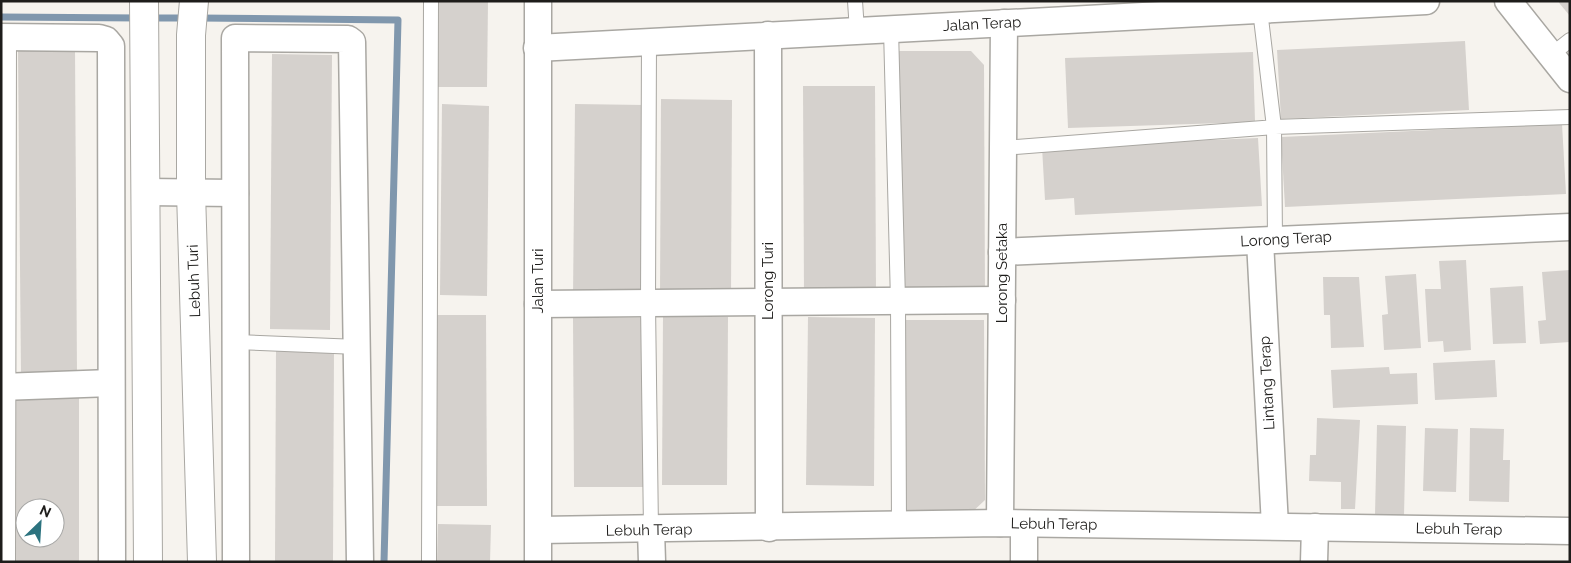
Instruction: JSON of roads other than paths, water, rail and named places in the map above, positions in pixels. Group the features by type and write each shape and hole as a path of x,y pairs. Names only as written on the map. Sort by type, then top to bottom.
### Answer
{"main road":[{"path":"144,1 148,562"},
{"name":"Lebuh Turi","path":"194,1 191,35 191,192 202,562"}],"street":[{"name":"Jalan Turi","path":"538,1 538,562"},
{"name":"Jalan Terap","path":"537,48 1004,23 1087,10 1260,10 1426,1"},
{"path":"1508,1 1560,48 1570,78"},
{"name":"Lorong Setaka","path":"1004,23 1002,300 1012,524 1024,562"},
{"name":"Lorong Turi","path":"768,35 768,528"},
{"path":"5,37 99,38 106,40 111,46 112,562"},
{"path":"236,562 235,38 351,40 358,347 360,562"},
{"path":"146,192 235,193"},
{"name":"Lorong Terap","path":"1002,252 1570,227"},
{"name":"Lintang Terap","path":"1268,240 1275,526"},
{"path":"538,304 1002,300"},
{"path":"6,387 111,383"},
{"name":"Lebuh Terap","path":"539,530 1012,524 1570,531"},
{"path":"1314,562 1315,527"},
{"path":"651,530 652,562"}],"lane":[{"path":"429,562 431,1"},
{"path":"855,1 856,31"},
{"path":"1260,10 1274,127 1268,240"},
{"path":"891,29 898,301 899,525"},
{"path":"5,37 8,562"},
{"path":"649,42 648,304 651,530"},
{"path":"1003,148 1274,127 1570,117"},
{"path":"235,342 358,347"}],"waterway":[{"path":"1,17 140,18"},
{"path":"151,18 187,18"},
{"path":"198,18 398,20 384,562"}]}
